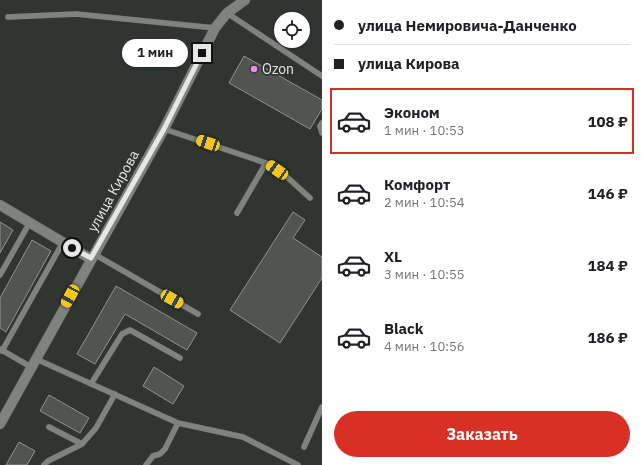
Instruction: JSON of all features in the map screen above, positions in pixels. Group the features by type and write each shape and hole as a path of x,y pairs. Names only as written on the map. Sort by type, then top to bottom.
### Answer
{"street":[{"name":"улица Кирова","path":"0,424 164,129 215,28 227,13 245,0"},
{"path":"0,205 63,242 93,256"}],"lane":[{"path":"227,13 322,76"},
{"path":"8,17 76,14 215,28"},
{"path":"322,124 320,126 322,134"},
{"path":"164,129 266,163 288,178 310,198"},
{"path":"237,213 266,163"},
{"path":"0,275 30,222"},
{"path":"63,242 1,350 91,384 178,423 243,437 288,463 298,465"},
{"path":"93,256 198,314"},
{"path":"0,260 6,264"},
{"path":"91,384 122,334 130,330 180,358"},
{"path":"44,465 48,461 82,444 96,428 115,394"},
{"path":"304,447 322,407"},
{"path":"146,465 153,456 160,454 165,449 178,423"},
{"path":"50,427 82,444"}],"building":[{"path":"244,56 322,100 322,109 310,129 229,83"},
{"path":"293,212 305,220 293,238 322,257 322,278 280,343 230,310"},
{"path":"0,222 13,230 0,253"},
{"path":"32,240 51,251 6,332 0,328 0,298"},
{"path":"116,286 197,333 187,350 125,314 95,364 77,354"},
{"path":"154,367 184,386 173,404 143,386"},
{"path":"49,395 89,418 80,433 40,411"},
{"path":"19,442 35,451 27,465 6,465"}],"place":[{"name":"Ozon","path":"254,69"}],"route":[{"path":"72,248 91,258 164,129 202,53"}]}
